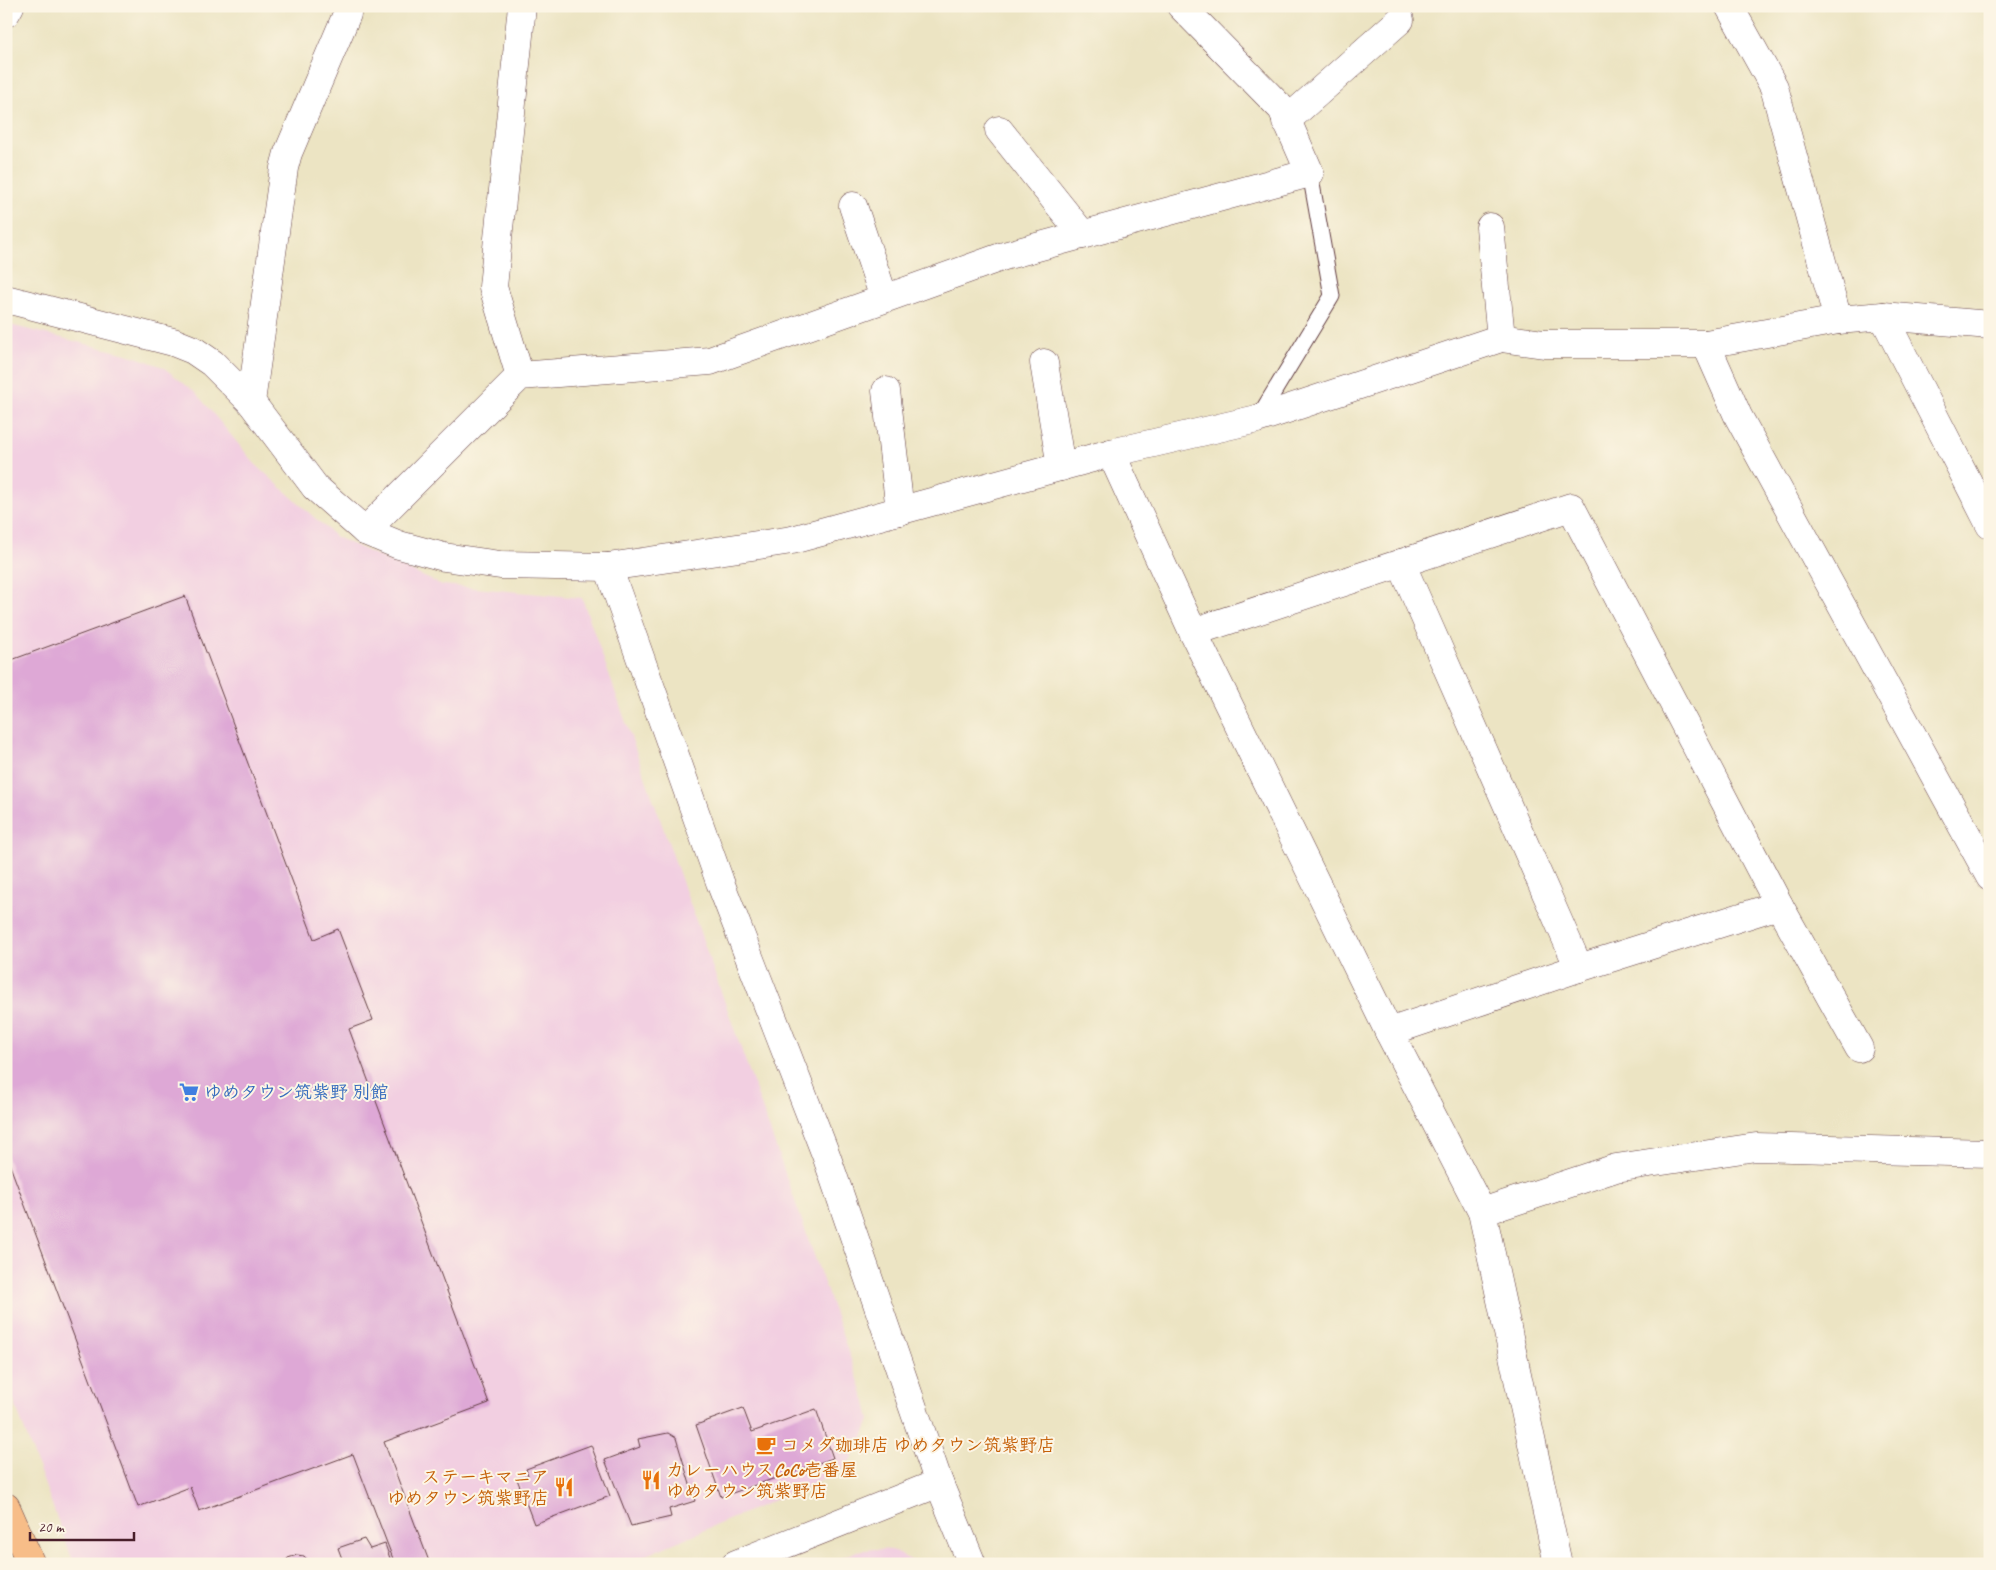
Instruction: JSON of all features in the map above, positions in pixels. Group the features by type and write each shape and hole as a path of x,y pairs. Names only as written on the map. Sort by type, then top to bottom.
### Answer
{"highway":[{"path":"6,1507 31,1564"}],"street":[{"path":"6,13 10,6"},
{"path":"250,402 284,168 288,153 347,14 347,6"},
{"path":"520,376 493,287 522,6"},
{"path":"365,531 520,376 710,361 1004,256 1310,173 1282,110 1180,6"},
{"path":"1729,6 1774,87 1838,320"},
{"path":"1286,120 1400,20"},
{"path":"998,130 1083,235"},
{"path":"853,206 884,298"},
{"path":"1490,227 1501,338"},
{"path":"6,299 173,342 193,350 212,363 250,402 315,487 365,531 399,545 444,557 500,565 608,567 792,540 1111,452 1257,419 1501,338 1544,344 1706,344 1838,320 1882,316 1990,325"},
{"path":"1882,316 1990,525"},
{"path":"1706,344 1738,416 1990,877"},
{"path":"1044,363 1061,467"},
{"path":"886,391 900,511"},
{"path":"1111,452 1193,632 1389,1032 1482,1212 1558,1564"},
{"path":"1193,632 1571,507 1778,905 1859,1048"},
{"path":"1401,563 1579,968"},
{"path":"608,567 720,882 826,1155 939,1483 972,1564"},
{"path":"1389,1032 1579,968 1778,905"},
{"path":"1482,1212 1616,1168 1756,1147 1990,1153"},
{"path":"736,1564 939,1483"}],"lane":[{"path":"1257,419 1332,296 1310,173"}],"shaded area":[{"path":"6,324 130,355 163,367 196,393 255,464 336,537 442,585 582,598 866,1402 870,1420 861,1443 846,1467 838,1473 625,1564 74,1564 6,1380"},
{"path":"874,1549 892,1550 918,1564 827,1564 857,1551"}],"building":[{"name":"ゆめタウン筑紫野 別館","path":"185,596 314,939 338,929 373,1020 349,1029 489,1403 384,1442 430,1564 395,1564 353,1454 199,1511 190,1487 138,1507 6,1155 6,662"},
{"name":"コメダ珈琲店 ゆめタウン筑紫野店","path":"743,1408 752,1432 816,1409 833,1458 721,1497 696,1425"},
{"name":"カレーハウスCoCo壱番屋 ゆめタウン筑紫野店","path":"668,1433 676,1438 695,1501 669,1509 671,1517 631,1526 605,1460 640,1447 638,1439"},
{"name":"ステーキマニア ゆめタウン筑紫野店","path":"591,1445 610,1496 534,1524 517,1479 528,1475 526,1469"},
{"path":"364,1539 370,1549 385,1544 392,1564 344,1564 338,1548"},
{"path":"297,1555 304,1556 311,1564 283,1564 288,1558"}],"place":[{"name":"ゆめタウン筑紫野 別館","path":"189,1092"},
{"name":"コメダ珈琲店 ゆめタウン筑紫野店","path":"766,1445"},
{"name":"カレーハウスCoCo壱番屋 ゆめタウン筑紫野店","path":"651,1480"},
{"name":"ステーキマニア ゆめタウン筑紫野店","path":"564,1487"}]}
